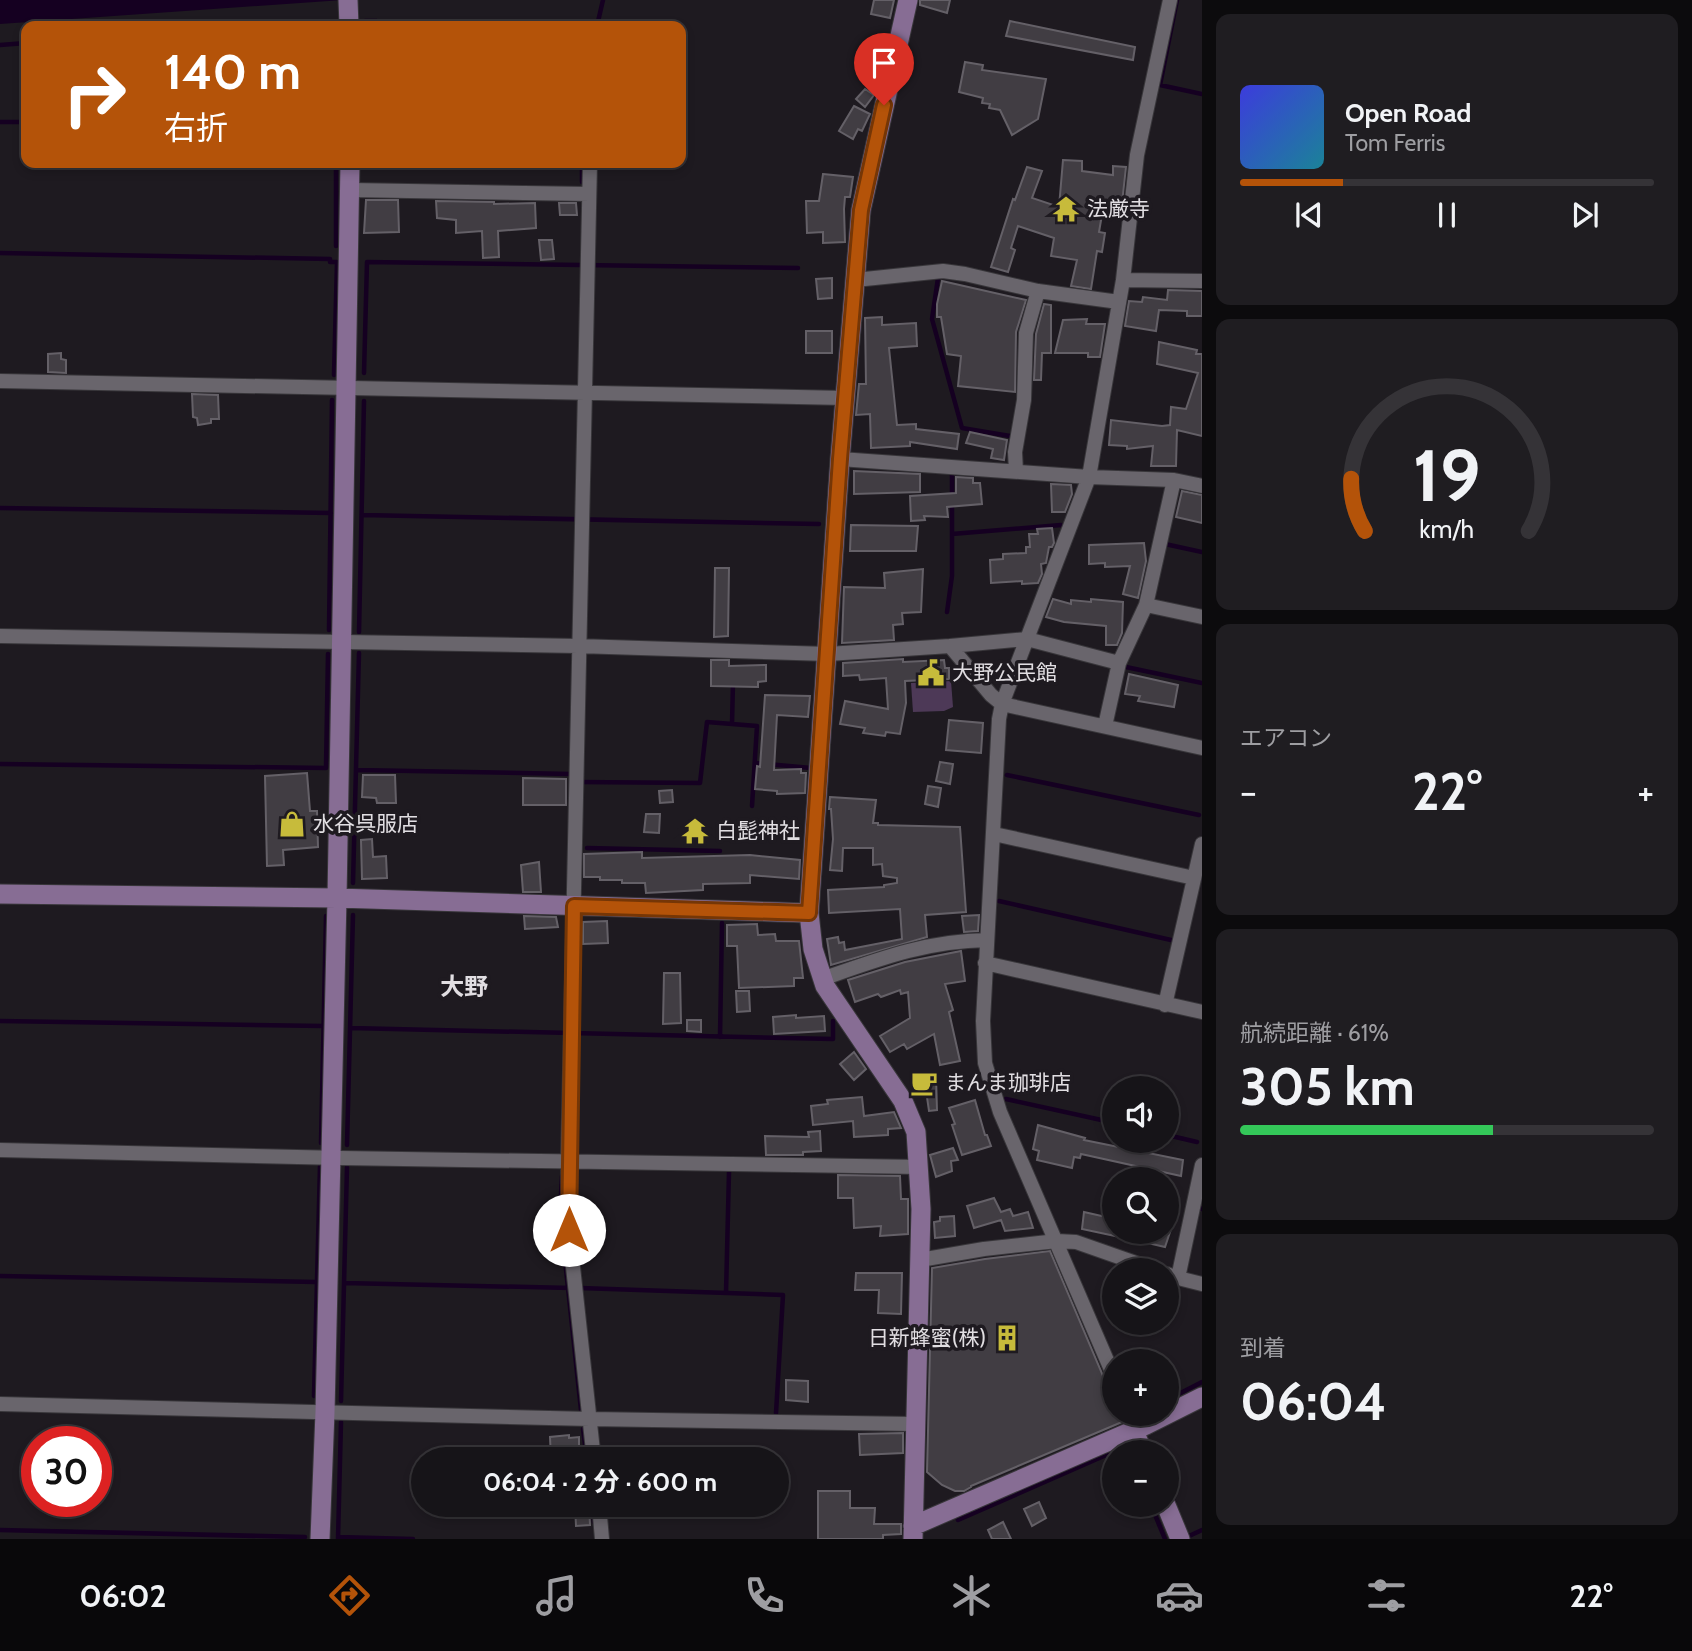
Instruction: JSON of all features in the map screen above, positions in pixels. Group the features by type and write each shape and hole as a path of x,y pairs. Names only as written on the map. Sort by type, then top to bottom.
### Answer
{"street":[{"path":"908,0 861,210 840,459 809,913 813,949 822,979 903,1101 916,1132 920,1167 920,1260 913,1533 1124,1426"},
{"path":"1103,1349 990,1085 983,1041 985,963 999,719 1002,704 1089,477 1123,280 1137,155 1170,0"},
{"path":"348,2 349,21"},
{"path":"320,1539 337,898 350,168"},
{"path":"590,168 568,1161 569,1230 593,1447"},
{"path":"351,190 589,194"},
{"path":"855,281 943,271 1038,290 1119,302"},
{"path":"1123,280 1202,281"},
{"path":"1016,471 1015,452 1024,400 1026,333 1038,290"},
{"path":"0,381 845,398"},
{"path":"840,459 1089,477 1174,480 1202,486"},
{"path":"1105,726 1119,663 1146,605 1174,480"},
{"path":"1146,605 1202,617"},
{"path":"0,636 578,646 828,654 1027,639 1119,663"},
{"path":"950,646 991,695 1002,704 1202,748"},
{"path":"994,834 1194,878"},
{"path":"1165,1005 1202,844"},
{"path":"0,894 337,898 809,913"},
{"path":"822,979 905,950 954,941 987,940"},
{"path":"985,963 1202,1012"},
{"path":"0,1150 920,1167"},
{"path":"1177,1258 1202,1166"},
{"path":"920,1260 984,1249 1057,1241 1076,1242 1122,1258"},
{"path":"1179,1278 1202,1284"},
{"path":"1179,1405 1202,1397"},
{"path":"0,1405 915,1424"},
{"path":"600,1517 602,1539"},
{"path":"1171,1517 1180,1539"}],"shaded area":[{"path":"0,0 343,0 21,21 0,24"},
{"path":"951,681 953,707 944,711 913,712 911,683"}],"building":[{"path":"874,0 894,0 890,18 871,14"},
{"path":"920,0 950,0 947,13 920,5"},
{"path":"1010,21 1135,47 1133,60 1006,36"},
{"path":"965,62 983,65 982,70 1046,79 1038,119 1012,135 1000,110 989,108 990,104 982,103 983,98 959,92"},
{"path":"865,89 874,95 865,107 856,99"},
{"path":"854,106 870,114 862,131 858,129 853,139 839,131"},
{"path":"1063,160 1082,161 1082,171 1113,175 1113,166 1126,167 1122,203 1104,203 1099,232 1105,233 1102,252 1097,251 1091,289 1071,286 1077,260 1051,256 1054,238 1018,226 1011,248 1015,250 1008,272 991,267 1013,199 1015,200 1027,167 1042,171 1032,198 1059,207"},
{"path":"823,174 853,177 850,197 845,197 845,242 823,243 823,232 807,233 806,201 819,201"},
{"path":"366,200 398,200 399,232 364,233"},
{"path":"436,201 535,203 536,228 498,231 499,257 483,258 482,231 456,233 456,220 437,218"},
{"path":"559,203 576,203 577,215 560,215"},
{"path":"539,240 552,240 554,259 541,260"},
{"path":"832,278 832,298 818,299 816,279"},
{"path":"942,281 1026,300 1016,332 1015,392 958,386 961,356 947,354 941,317 937,317"},
{"path":"1168,290 1202,291 1202,316 1187,316 1187,311 1159,310 1156,331 1125,326 1129,301 1142,302 1143,297 1167,300"},
{"path":"1044,304 1051,305 1051,353 1042,353 1041,380 1034,380 1036,334"},
{"path":"882,317 882,325 916,323 917,346 889,348 897,425 916,424 916,429 959,434 957,449 910,442 910,446 871,448 870,414 856,415 859,384 866,384 865,318"},
{"path":"1087,319 1086,324 1105,324 1100,357 1088,357 1088,353 1055,353 1063,320"},
{"path":"806,331 832,331 832,353 806,353"},
{"path":"1159,342 1197,350 1196,354 1202,354 1202,436 1177,430 1176,466 1151,466 1153,446 1127,449 1127,446 1109,445 1111,420 1170,425 1171,407 1186,409 1198,373 1157,364"},
{"path":"61,353 61,359 66,360 66,373 48,372 48,354"},
{"path":"192,394 218,395 219,419 211,419 211,423 198,425 197,418 193,417"},
{"path":"970,432 1007,440 1004,460 991,458 993,449 966,443"},
{"path":"854,471 920,474 920,492 854,494"},
{"path":"956,477 973,478 973,483 980,483 982,504 947,507 948,517 924,516 925,520 911,521 910,496 956,493"},
{"path":"1051,484 1071,485 1072,494 1065,512 1052,512"},
{"path":"1182,491 1202,495 1202,523 1176,517"},
{"path":"851,525 918,526 916,551 850,551"},
{"path":"1052,528 1054,543 1049,547 1046,563 1041,564 1042,574 1038,583 991,583 990,560 1003,559 1003,554 1026,553 1026,547 1030,547 1029,534 1038,534 1037,529"},
{"path":"1144,543 1146,561 1138,598 1123,594 1130,566 1105,567 1105,563 1089,564 1089,545"},
{"path":"715,568 729,568 728,636 714,637"},
{"path":"923,569 921,612 902,613 903,624 893,625 894,640 842,643 844,587 885,588 884,573"},
{"path":"1053,599 1071,604 1071,600 1091,602 1091,599 1123,602 1122,633 1117,645 1106,645 1106,626 1064,622 1046,617"},
{"path":"903,659 903,662 944,660 945,668 949,668 949,679 905,681 906,703 900,734 886,732 885,736 863,733 865,728 840,724 845,701 888,709 886,678 860,680 859,675 843,676 843,663"},
{"path":"711,660 729,660 729,666 766,665 766,681 758,682 758,687 711,686"},
{"path":"1129,674 1178,685 1174,707 1138,701 1140,696 1125,694"},
{"path":"765,695 810,696 808,717 777,715 774,770 801,769 801,773 806,773 805,793 777,794 777,791 755,789 757,766 760,767"},
{"path":"949,720 983,723 981,753 946,750"},
{"path":"940,762 953,764 950,784 936,781"},
{"name":"水谷呉服店","path":"307,773 310,811 317,811 318,847 283,850 284,865 267,866 265,776"},
{"path":"363,775 395,775 396,803 377,803 376,798 362,797"},
{"path":"523,778 566,779 566,805 523,805"},
{"path":"928,786 941,788 938,807 925,804"},
{"path":"672,790 673,802 660,803 659,791"},
{"path":"830,797 876,800 873,823 878,825 960,827 966,912 925,915 927,937 831,965 827,939 838,937 839,943 844,942 845,950 902,939 900,909 829,913 828,890 884,887 897,883 897,878 883,876 882,864 873,865 873,848 843,848 842,871 830,870 833,839"},
{"name":"白髭神社","path":"646,814 660,814 659,833 644,832"},
{"path":"372,839 373,857 386,856 387,878 362,879 361,840"},
{"path":"642,852 642,858 750,855 800,860 799,879 750,875 750,883 703,884 703,890 646,893 645,883 622,883 622,880 584,877 584,854"},
{"path":"539,862 541,892 523,892 521,865"},
{"path":"979,915 978,931 964,932 962,916"},
{"path":"524,916 556,917 558,927 525,929"},
{"path":"607,921 608,943 583,944 583,922"},
{"path":"757,924 758,935 775,934 776,941 799,941 803,978 794,978 794,986 739,988 737,946 727,946 727,925"},
{"path":"961,951 965,981 945,984 953,1010 949,1012 960,1061 940,1065 934,1034 907,1049 904,1044 890,1052 880,1036 910,1018 908,992 901,994 900,990 881,997 878,994 855,1002 848,980 905,962"},
{"path":"664,973 680,973 681,1023 663,1024"},
{"path":"736,991 749,991 750,1011 737,1012"},
{"path":"796,1015 796,1018 824,1016 825,1031 774,1034 773,1017"},
{"path":"687,1020 701,1020 701,1032 687,1031"},
{"path":"854,1052 866,1069 854,1080 840,1064"},
{"path":"936,1076 937,1110 929,1111 924,1077"},
{"path":"862,1097 864,1116 894,1112 901,1128 888,1129 888,1135 854,1137 853,1121 813,1125 811,1106 828,1104 827,1100"},
{"path":"975,1100 991,1146 962,1155 949,1108"},
{"path":"1038,1125 1102,1144 1102,1153 1148,1153 1183,1160 1181,1176 1179,1167 1140,1167 1081,1154 1080,1158 1074,1157 1072,1168 1037,1160 1039,1151 1033,1149"},
{"path":"820,1131 821,1151 803,1152 803,1155 766,1155 765,1136 809,1137 808,1132"},
{"path":"953,1148 958,1160 951,1161 952,1171 936,1177 930,1155"},
{"path":"838,1175 900,1176 901,1199 908,1199 908,1234 880,1236 881,1226 854,1228 853,1198 838,1198"},
{"path":"994,1198 1001,1212 1010,1209 1013,1216 1028,1212 1033,1228 1005,1231 1001,1220 974,1228 967,1206"},
{"path":"1084,1212 1102,1216 1102,1233 1082,1229"},
{"path":"954,1216 955,1236 935,1238 934,1222 940,1221 940,1217"},
{"name":"日新蜂蜜(株)","path":"1050,1251 1102,1374 1102,1426 1113,1426 964,1491 955,1491 942,1485 927,1472 932,1268"},
{"path":"856,1273 902,1273 901,1314 878,1313 879,1290 855,1290"},
{"path":"786,1380 808,1381 808,1402 786,1400"},
{"path":"903,1433 903,1453 860,1455 859,1434"},
{"path":"550,1437 579,1437 579,1447 550,1447"},
{"path":"818,1491 850,1491 850,1508 875,1508 874,1524 901,1524 901,1534 883,1535 883,1539 818,1539"},
{"path":"1039,1502 1046,1518 1032,1526 1024,1509"},
{"path":"576,1517 590,1517 590,1525 576,1526"},
{"path":"1003,1522 1011,1539 992,1539 988,1530"}],"waterway":[{"path":"598,21 603,0"},
{"path":"1177,0 1160,85 1202,94"},
{"path":"365,21 376,21"},
{"path":"0,45 21,43"},
{"path":"0,122 21,122"},
{"path":"336,168 336,246"},
{"path":"582,168 582,182"},
{"path":"0,253 330,259 330,262 337,262 334,375"},
{"path":"364,373 367,262 798,268"},
{"path":"938,278 932,319 962,428 1010,436"},
{"path":"329,630 332,400"},
{"path":"359,632 364,401"},
{"path":"952,472 952,534 1061,525"},
{"path":"0,508 331,513"},
{"path":"362,515 819,524"},
{"path":"947,612 952,576 952,534"},
{"path":"1165,544 1202,552"},
{"path":"353,883 359,653"},
{"path":"0,764 326,768 328,654"},
{"path":"1126,667 1202,683"},
{"path":"732,724 733,682"},
{"path":"578,782 700,783 707,722 757,726 752,806"},
{"path":"756,763 811,770"},
{"path":"356,770 571,774"},
{"path":"1007,775 1199,815"},
{"path":"587,848 720,851"},
{"path":"999,901 1171,940"},
{"path":"347,1145 353,915"},
{"path":"321,1143 326,916"},
{"path":"720,1037 722,923"},
{"path":"0,1021 323,1026"},
{"path":"350,1028 833,1039 833,1021"},
{"path":"1006,1099 1102,1120"},
{"path":"1179,1138 1197,1142"},
{"path":"314,1396 320,1166"},
{"path":"341,1401 347,1167"},
{"path":"726,1293 729,1172"},
{"path":"562,1176 560,1213 581,1410"},
{"path":"0,1276 316,1282"},
{"path":"344,1283 571,1288"},
{"path":"580,1288 783,1295 776,1413"},
{"path":"1179,1394 1202,1382"},
{"path":"338,1539 341,1422"},
{"path":"583,1429 585,1447"},
{"path":"958,1520 1102,1457"},
{"path":"593,1517 594,1522"},
{"path":"1156,1517 1165,1539"},
{"path":"0,1530 305,1537"},
{"path":"1189,1536 1202,1530"},
{"path":"338,1537 413,1539"}],"place":[{"name":"法厳寺","path":"1066,209"},
{"name":"大野公民館","path":"931,673"},
{"name":"水谷呉服店","path":"292,824"},
{"name":"白髭神社","path":"695,831"},
{"name":"まんま珈琲店","path":"924,1083"},
{"name":"日新蜂蜜(株)","path":"1007,1338"}],"district":[{"name":"大野","path":"464,987"}],"route":[{"path":"569,1230 574,906 809,913 840,459 861,210 884,105"}]}
